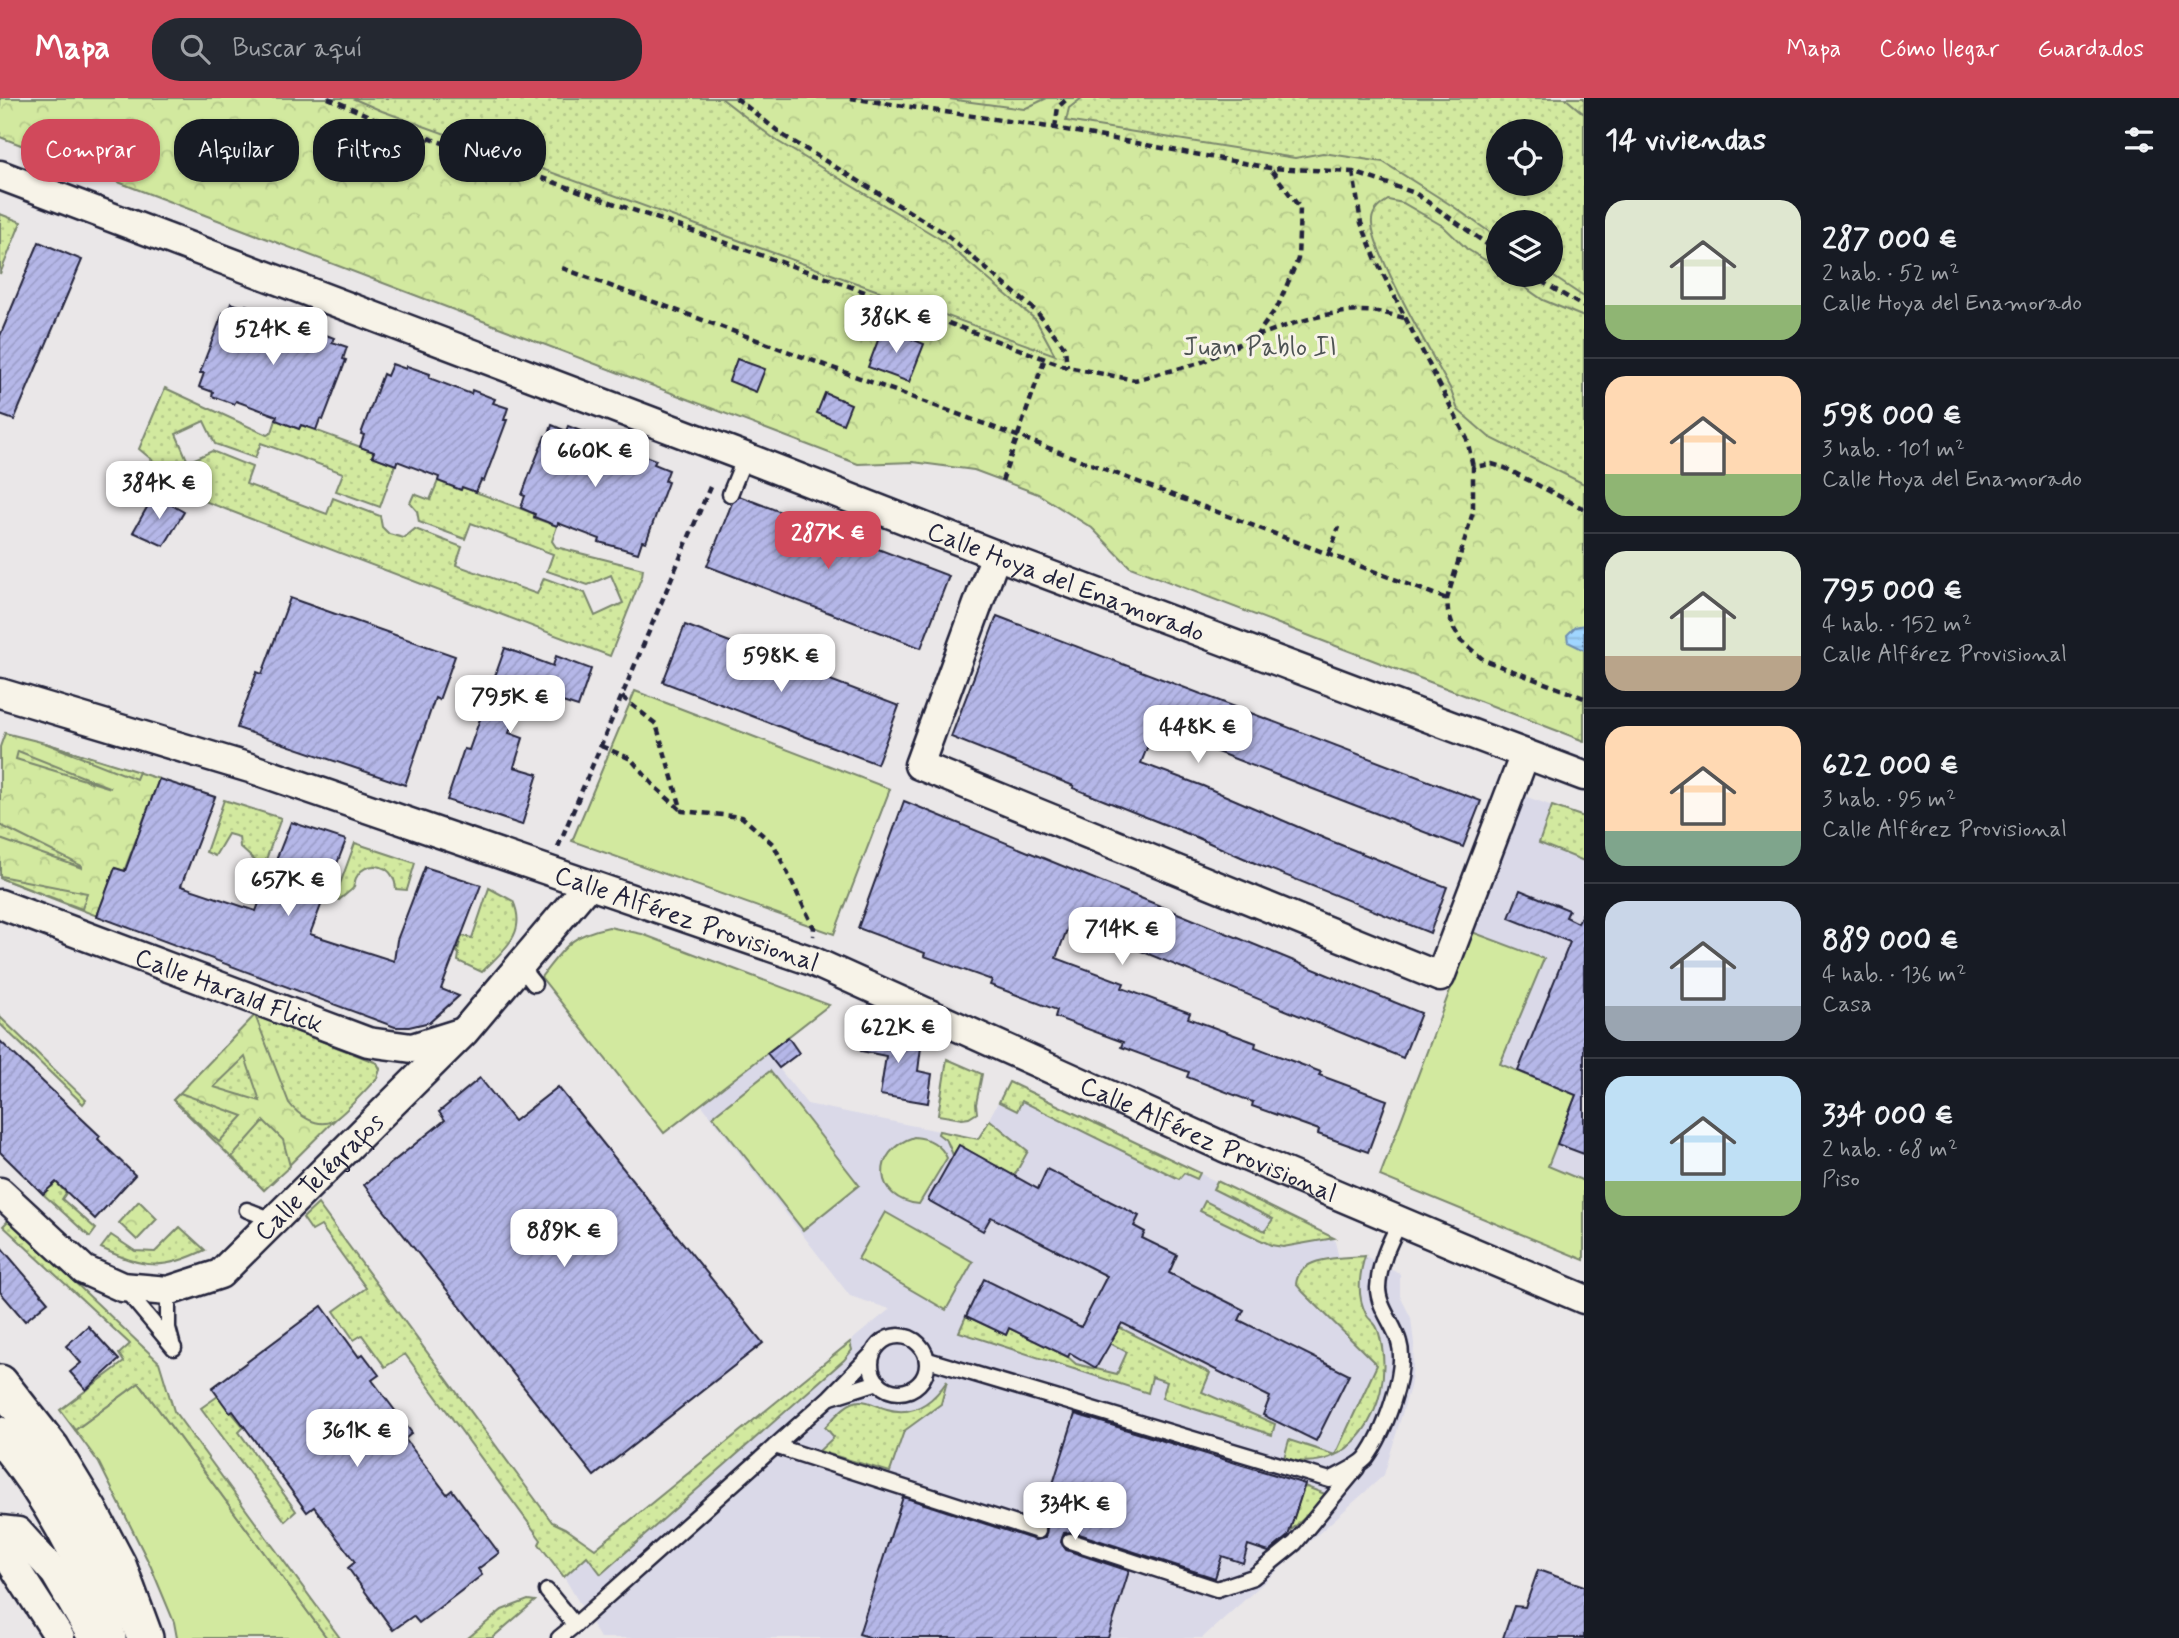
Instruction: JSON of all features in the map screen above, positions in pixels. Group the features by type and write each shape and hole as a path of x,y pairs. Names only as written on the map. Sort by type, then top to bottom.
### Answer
{"street":[{"name":"Calle Hoya del Enamorado","path":"1,180 736,454 996,555 1584,776"},
{"path":"996,555 919,765 1440,978 1525,754"},
{"name":"Calle Alférez Provisional","path":"0,693 250,768 811,961 1224,1147 1584,1298"},
{"name":"Calle Telégrafos","path":"0,1192 84,1270 122,1287 168,1291 220,1274 464,1032 527,975 587,886"},
{"name":"Calle Harald Flick","path":"21,917 254,1008 368,1042 412,1048 464,1032"},
{"path":"0,1384 52,1449 89,1510 118,1565 145,1638"},
{"path":"0,1436 22,1461 58,1520 92,1587 108,1638"},
{"path":"0,1530 18,1532 55,1573 93,1638"},
{"path":"0,1545 61,1638"}],"lane":[{"path":"730,494 736,454"},
{"path":"247,1210 273,1220"},
{"path":"1070,1541 1217,1589 1252,1577 1295,1543 1365,1459 1382,1426 1400,1379 1402,1358 1399,1340 1389,1322 1378,1291 1381,1265 1400,1222"},
{"path":"122,1287 174,1348 168,1328 168,1291"},
{"path":"559,1638 830,1397 873,1354 884,1339 903,1335 920,1343 928,1360 928,1370 924,1379 910,1391 891,1392 878,1382 872,1373 873,1354"},
{"path":"928,1360 1329,1480 1365,1459"},
{"path":"830,1397 878,1382"},
{"path":"775,1446 1038,1531"},
{"path":"1329,1480 1334,1496"},
{"path":"547,1591 575,1625"}],"path":[{"path":"328,98 383,122 1067,366 1135,380 1200,363 1286,325 1347,312 1377,312 1405,318"},
{"path":"736,98 783,136 943,233 1037,312 1065,348 1067,366"},
{"path":"850,98 1055,128 1270,167 1353,172 1415,193 1486,243"},
{"path":"1055,128 1058,107 1068,98"},
{"path":"1256,336 1278,306 1298,259 1300,208 1270,167"},
{"path":"1353,172 1361,223 1377,262 1467,439 1473,467 1473,512 1447,598 1448,611 1457,635 1484,660 1584,698"},
{"path":"562,268 1447,598"},
{"path":"1551,287 1584,307"},
{"path":"1002,481 1045,358"},
{"path":"548,870 622,697 736,454"},
{"path":"1473,467 1492,464 1505,468 1584,509"},
{"path":"1329,554 1339,527"},
{"path":"622,697 656,724 682,811"},
{"path":"601,746 631,759 655,787 682,811 742,817 774,845 814,928 811,961"}],"shaded area":[{"path":"1524,796 1584,817 1584,1181 1471,1134 1543,958 1472,932"},
{"path":"767,1053 807,1104 978,1139 1009,1082 1334,1238 1339,1258 1365,1256 1400,1274 1400,1296 1411,1318 1413,1366 1410,1387 1384,1475 1202,1638 600,1638 564,1577 580,1561 890,1309 850,1296 701,1104"}],"green space":[{"name":"Juan Pablo II","path":"0,98 1584,98 1584,741 1130,567 1092,528 1038,494 974,470 913,462 858,464 118,182 160,182 160,119 21,119 21,145 0,137"},
{"path":"352,98 721,98 777,141 942,240 1036,320 1055,355 546,170 546,119 439,119 439,132 425,127 425,119 404,119"},
{"path":"941,98 1047,98 1024,109"},
{"path":"1082,98 1565,98 1584,114 1584,297 1563,283 1563,210 1486,210 1486,230 1383,162 1323,153 1295,158 1066,121 1069,108"},
{"path":"1388,200 1403,203 1443,226 1467,249 1486,261 1486,287 1524,287 1543,300 1584,317 1584,484 1489,437 1458,410 1450,388 1417,329 1381,253 1372,220 1380,206"},
{"path":"0,214 21,222 0,274"},
{"path":"165,388 267,435 272,432 276,420 299,429 301,425 374,452 373,456 395,465 380,507 336,491 343,473 261,443 255,458 215,444 204,421 176,434 188,462 212,451 252,467 246,484 327,514 333,498 380,516 382,527 389,534 404,538 415,529 462,547 456,565 537,594 544,578 585,593 595,616 623,603 611,575 588,585 547,571 553,554 471,523 465,539 419,522 417,511 410,503 414,494 430,500 438,481 535,514 534,518 557,526 552,541 556,547 643,569 610,656 199,499 139,449"},
{"path":"635,691 890,789 834,934 572,841"},
{"path":"5,733 159,779 124,871 115,868 97,916 0,878 0,747"},
{"path":"45,743 139,772 136,779"},
{"path":"18,751 111,788 16,759"},
{"path":"224,800 281,818 263,868 240,847 239,837 228,834 215,856 206,852"},
{"path":"1552,806 1584,817 1584,861 1539,843"},
{"path":"0,825 82,866 82,868 0,839"},
{"path":"355,843 415,863 407,890 396,889 393,877 388,871 373,866 362,871 353,888 339,900 325,895 327,890 337,892"},
{"path":"0,876 87,893 82,909"},
{"path":"489,888 513,901 517,923 511,941 482,972 458,961 457,952 462,936 472,938"},
{"path":"609,927 642,934 829,1005 664,1133 541,977 577,938"},
{"path":"1472,932 1544,959 1500,1064 1576,1095 1548,1166 1584,1181 1584,1260 1380,1176"},
{"path":"255,1015 377,1063 380,1069 377,1078 264,1190 173,1100"},
{"path":"255,1015 377,1063 380,1069 377,1078 349,1108 332,1121 320,1123 308,1119 289,1103"},
{"path":"0,1017 86,1100 83,1104 0,1024"},
{"path":"245,1057 260,1101 214,1087"},
{"path":"947,1059 982,1074 976,1104 977,1113 969,1118 938,1115"},
{"path":"770,1071 859,1185 803,1230 713,1116"},
{"path":"1009,1082 1200,1173 1197,1179 1184,1173 1179,1179 1022,1101 1017,1111 999,1102"},
{"path":"180,1093 243,1116 219,1142 173,1100"},
{"path":"990,1120 1028,1151 1014,1176 959,1145 953,1155 947,1141 938,1134 939,1131 978,1139"},
{"path":"264,1121 283,1140 290,1166 264,1190 232,1157"},
{"path":"914,1137 934,1143 947,1158 919,1204 904,1200 893,1193 883,1174 890,1153"},
{"path":"1217,1181 1334,1238 1283,1247 1271,1245 1200,1211 1205,1201 1265,1231 1273,1219 1213,1189"},
{"path":"56,1182 66,1193 62,1199 96,1229 90,1237 43,1194"},
{"path":"139,1201 157,1219 137,1240 119,1223"},
{"path":"318,1204 552,1522 595,1549 850,1342 852,1350 844,1360 601,1574 587,1556 564,1577 539,1544 541,1540 405,1354 385,1367 362,1335 354,1340 334,1311 366,1288 321,1226 312,1231 303,1218"},
{"path":"885,1212 973,1262 946,1310 858,1259"},
{"path":"9,1220 159,1362 174,1411 340,1638 327,1638 139,1383 75,1430 60,1410 124,1362 119,1354 130,1344 3,1226"},
{"path":"180,1227 205,1250 177,1261 153,1264 129,1260 101,1248 111,1235 135,1251 155,1252"},
{"path":"1365,1256 1360,1292 1363,1307 1376,1326 1381,1342 1383,1369 1380,1392 1373,1413 1362,1432 1348,1447 1335,1454 1377,1365 1296,1284 1299,1275 1313,1263 1334,1258"},
{"path":"966,1316 1006,1335 1009,1328 1068,1357 1076,1364 1117,1374 1127,1352 1091,1333 1099,1317 1210,1373 1202,1392 1275,1424 1272,1435 1162,1398 1167,1382 1152,1377 1148,1393 959,1332"},
{"path":"947,1381 941,1404 904,1431 890,1472 819,1451 834,1437 825,1427 850,1404 864,1401 884,1408 906,1411 929,1401"},
{"path":"139,1383 327,1638 177,1638 174,1622 151,1567 99,1463 75,1430"},
{"path":"218,1396 244,1427 239,1432 296,1511 285,1521 201,1408"},
{"path":"1289,1440 1334,1455 1308,1462 1284,1458"},
{"path":"1304,1486 1325,1494 1311,1512 1289,1532"},
{"path":"528,1600 535,1601 492,1638 468,1638 502,1610"}],"water":[{"path":"1584,625 1584,650 1568,642 1567,635 1575,627"}],"building":[{"path":"39,242 82,260 14,420 0,415 0,336"},
{"path":"231,303 269,313 268,317 309,333 311,329 334,338 332,342 347,347 343,359 346,360 323,420 320,419 316,430 301,425 299,429 276,420 277,416 236,401 234,404 212,396 213,392 199,387 205,359 223,313 227,315"},
{"path":"883,327 924,344 909,382 868,367"},
{"path":"737,359 765,369 756,392 729,381"},
{"path":"392,364 430,374 429,378 471,394 472,390 495,399 493,403 508,408 504,420 507,420 484,481 481,480 476,492 462,487 461,490 438,481 439,477 397,461 396,465 372,456 374,452 360,447 364,435 361,434 383,374 387,376"},
{"path":"825,393 851,404 843,424 817,413"},
{"path":"552,425 566,431 568,426 591,435 589,439 631,455 632,451 656,460 654,464 669,470 665,481 668,482 646,542 642,541 638,553 599,542 600,539 558,523 557,526 534,517 535,514 521,508 525,496 522,495 530,473"},
{"path":"154,495 184,512 164,546 133,532"},
{"path":"739,496 949,576 921,648 707,566 732,503"},
{"path":"290,598 455,656 439,700 435,698 405,785 237,728 257,672 262,674"},
{"path":"997,616 1481,801 1463,847 1155,728 1141,763 1447,887 1430,933 951,737"},
{"path":"685,625 899,706 877,764 663,682"},
{"path":"505,648 553,666 556,656 591,669 578,707 525,690 509,733 523,738 514,767 538,774 522,825 447,800 464,749 469,750"},
{"path":"159,779 215,797 181,886 256,911 291,822 346,840 310,934 394,961 397,940 425,867 481,885 441,989 459,996 430,1022 395,1027 97,916 115,868 125,871"},
{"path":"904,801 1421,1013 1403,1058 1070,922 1056,958 1124,983 1122,988 1190,1013 1188,1018 1256,1043 1255,1047 1321,1072 1319,1075 1387,1100 1368,1152 1318,1134 1319,1130 1252,1106 1253,1102 1187,1077 1189,1072 1121,1047 1123,1042 1055,1017 1057,1010 990,985 992,980 924,956 925,953 858,928"},
{"path":"1520,890 1569,910 1566,917 1578,923 1584,910 1584,1154 1557,1144 1576,1095 1518,1071 1570,942 1509,918"},
{"path":"867,1022 921,1047 918,1071 932,1074 928,1103 880,1095 886,1056 861,1051"},
{"path":"788,1037 799,1053 779,1068 767,1053"},
{"path":"0,1041 100,1136 98,1139 135,1175 95,1219 56,1182 43,1194 0,1152"},
{"path":"480,1078 514,1121 558,1087 763,1343 594,1476 364,1185 445,1120 439,1112"},
{"path":"959,1145 1038,1189 1047,1169 1139,1216 1134,1226 1145,1232 1142,1238 1177,1255 1169,1273 1244,1310 1239,1320 1349,1375 1316,1441 1263,1415 1270,1397 1122,1323 1096,1368 1070,1353 1068,1357 1009,1328 1006,1335 966,1316 984,1279 1081,1327 1107,1276 991,1217 983,1231 928,1200"},
{"path":"0,1246 48,1302 25,1321 0,1292"},
{"path":"322,1306 359,1357 363,1354 379,1375 372,1380 412,1433 405,1439 447,1494 452,1490 499,1553 478,1569 482,1575 419,1623 413,1616 393,1630 348,1568 355,1562 314,1507 307,1512 233,1411 230,1413 212,1388"},
{"path":"88,1326 119,1360 86,1390 70,1372 81,1363 66,1346"},
{"path":"1075,1414 1305,1484 1288,1536 1269,1552 1248,1545 1243,1563 1222,1556 1215,1578 1073,1532 1064,1533 1061,1542 1066,1550 1129,1571 1108,1638 872,1638 859,1634 903,1497 1035,1540 1045,1538 1047,1528 1041,1522"},
{"path":"1538,1570 1584,1586 1584,1638 1503,1638 1514,1606 1525,1607"}]}
